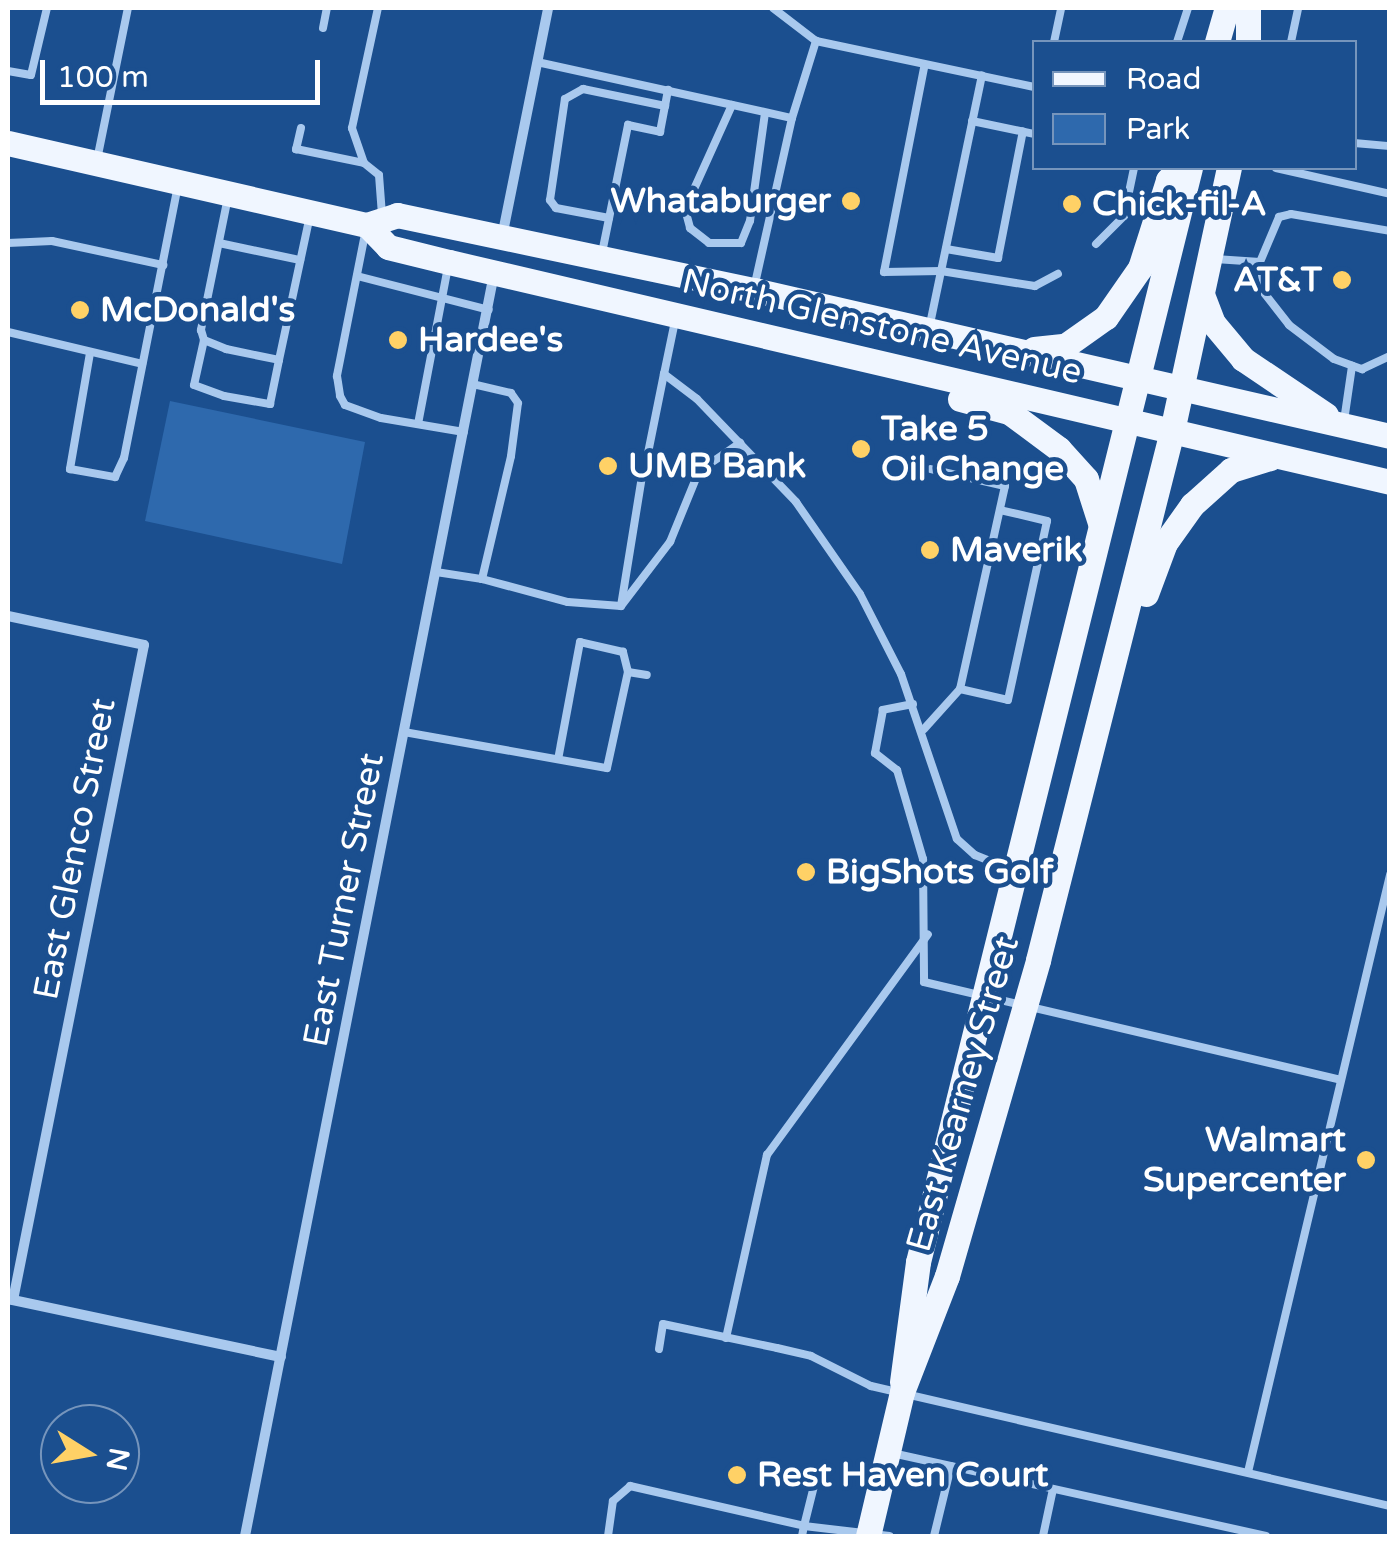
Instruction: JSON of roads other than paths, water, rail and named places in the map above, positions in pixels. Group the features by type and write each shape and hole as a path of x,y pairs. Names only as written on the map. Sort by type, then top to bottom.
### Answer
{"main road":[{"path":"1218,40 1228,8"},
{"path":"1248,8 1248,40"},
{"name":"North Glenstone Avenue","path":"8,144 311,212 375,222 397,215 754,290 1390,436"},
{"path":"1009,349 1066,346 1106,317 1140,268 1168,180 1178,170"},
{"name":"East Kearney Street","path":"902,1392 902,1346 918,1262 1190,170"},
{"name":"East Kearney Street","path":"875,1535 902,1392 948,1276 1038,960 1172,431 1229,170"},
{"path":"375,222 388,247 414,236 484,248 502,239"},
{"name":"North Glenstone Avenue","path":"388,247 1390,482"},
{"path":"494,273 521,262 621,280 644,268"},
{"path":"1203,295 1213,323 1243,359 1343,426"},
{"path":"715,324 792,359 1009,412 1059,449 1086,479 1100,528"},
{"path":"1038,960 1088,830 1145,596 1164,543 1192,504 1231,470 1280,456"}],"street":[{"path":"502,239 548,8"},
{"name":"East Turner Street","path":"245,1536 494,273"},
{"name":"East Glenco Street","path":"8,616 144,645 10,1299"},
{"path":"10,1299 280,1357"}],"lane":[{"path":"8,71 31,76 47,8"},
{"path":"96,163 128,8"},
{"path":"323,28 328,8"},
{"path":"364,163 352,128 378,8"},
{"path":"772,8 816,40 924,68 1032,87"},
{"path":"1054,40 1061,8"},
{"path":"1174,8 1187,9 1178,40"},
{"path":"1292,40 1298,8"},
{"path":"754,290 792,118 816,40"},
{"path":"537,62 792,118"},
{"path":"924,68 884,272 941,271 1036,286 1058,274"},
{"path":"930,329 982,75"},
{"path":"609,218 556,208 550,200 565,99 583,89 665,106"},
{"path":"601,260 628,125 660,132 668,90"},
{"path":"732,104 685,208 690,228 709,244 741,243 750,221 765,113"},
{"path":"972,121 1032,134"},
{"path":"301,128 296,149 364,163 378,175 375,222 357,276 337,376 340,396 381,418 464,432"},
{"path":"946,249 998,258 1023,132"},
{"path":"1357,143 1390,146"},
{"path":"1096,244 1124,216 1134,170"},
{"path":"1285,170 1390,194"},
{"path":"90,353 68,460 70,470 98,478 115,477 124,458 178,182"},
{"path":"229,193 194,384 224,396 270,404 311,212"},
{"path":"1390,231 1291,214 1279,217 1260,262 1265,294 1290,325 1352,366 1362,369 1390,356"},
{"path":"8,243 19,238 52,241 163,265"},
{"path":"219,243 300,260"},
{"path":"1211,258 1260,262"},
{"path":"418,424 449,262"},
{"path":"357,276 488,310"},
{"path":"648,453 676,314"},
{"path":"8,332 142,364"},
{"path":"204,340 279,360"},
{"path":"1343,426 1352,366"},
{"path":"664,374 740,443 796,502 860,594 913,704 958,839 975,855 1014,870"},
{"path":"474,384 511,393 518,404 482,579"},
{"path":"621,606 670,542 699,471 740,443"},
{"path":"924,728 960,689 1005,486 931,469"},
{"path":"621,606 642,476"},
{"path":"960,689 1008,700 1047,520 1000,510"},
{"path":"436,572 482,579 568,602 621,606"},
{"path":"404,732 608,768 628,672 623,652 580,642 558,759"},
{"path":"628,672 647,676"},
{"path":"913,704 883,710 875,753 898,770 923,859 928,934 924,982 1339,1079"},
{"path":"1248,1472 1390,875"},
{"path":"726,1338 768,1155 928,934"},
{"path":"658,1350 663,1324 812,1356 870,1386 1390,1506"},
{"path":"888,1452 1266,1536"},
{"path":"934,1536 951,1466"},
{"path":"803,1532 816,1478"},
{"path":"608,1536 613,1501 630,1486 803,1532 875,1535"},
{"path":"1042,1536 1053,1489"}],"place":[{"name":"Whataburger","path":"851,201"},
{"name":"Chick-fil-A","path":"1072,204"},
{"name":"AT&T","path":"1342,280"},
{"name":"McDonald's","path":"80,310"},
{"name":"Hardee's","path":"398,340"},
{"name":"Take 5 Oil Change","path":"861,449"},
{"name":"UMB Bank","path":"608,466"},
{"name":"Maverik","path":"930,550"},
{"name":"BigShots Golf","path":"806,872"},
{"name":"Walmart Supercenter","path":"1366,1160"},
{"name":"Rest Haven Court","path":"737,1475"}]}
